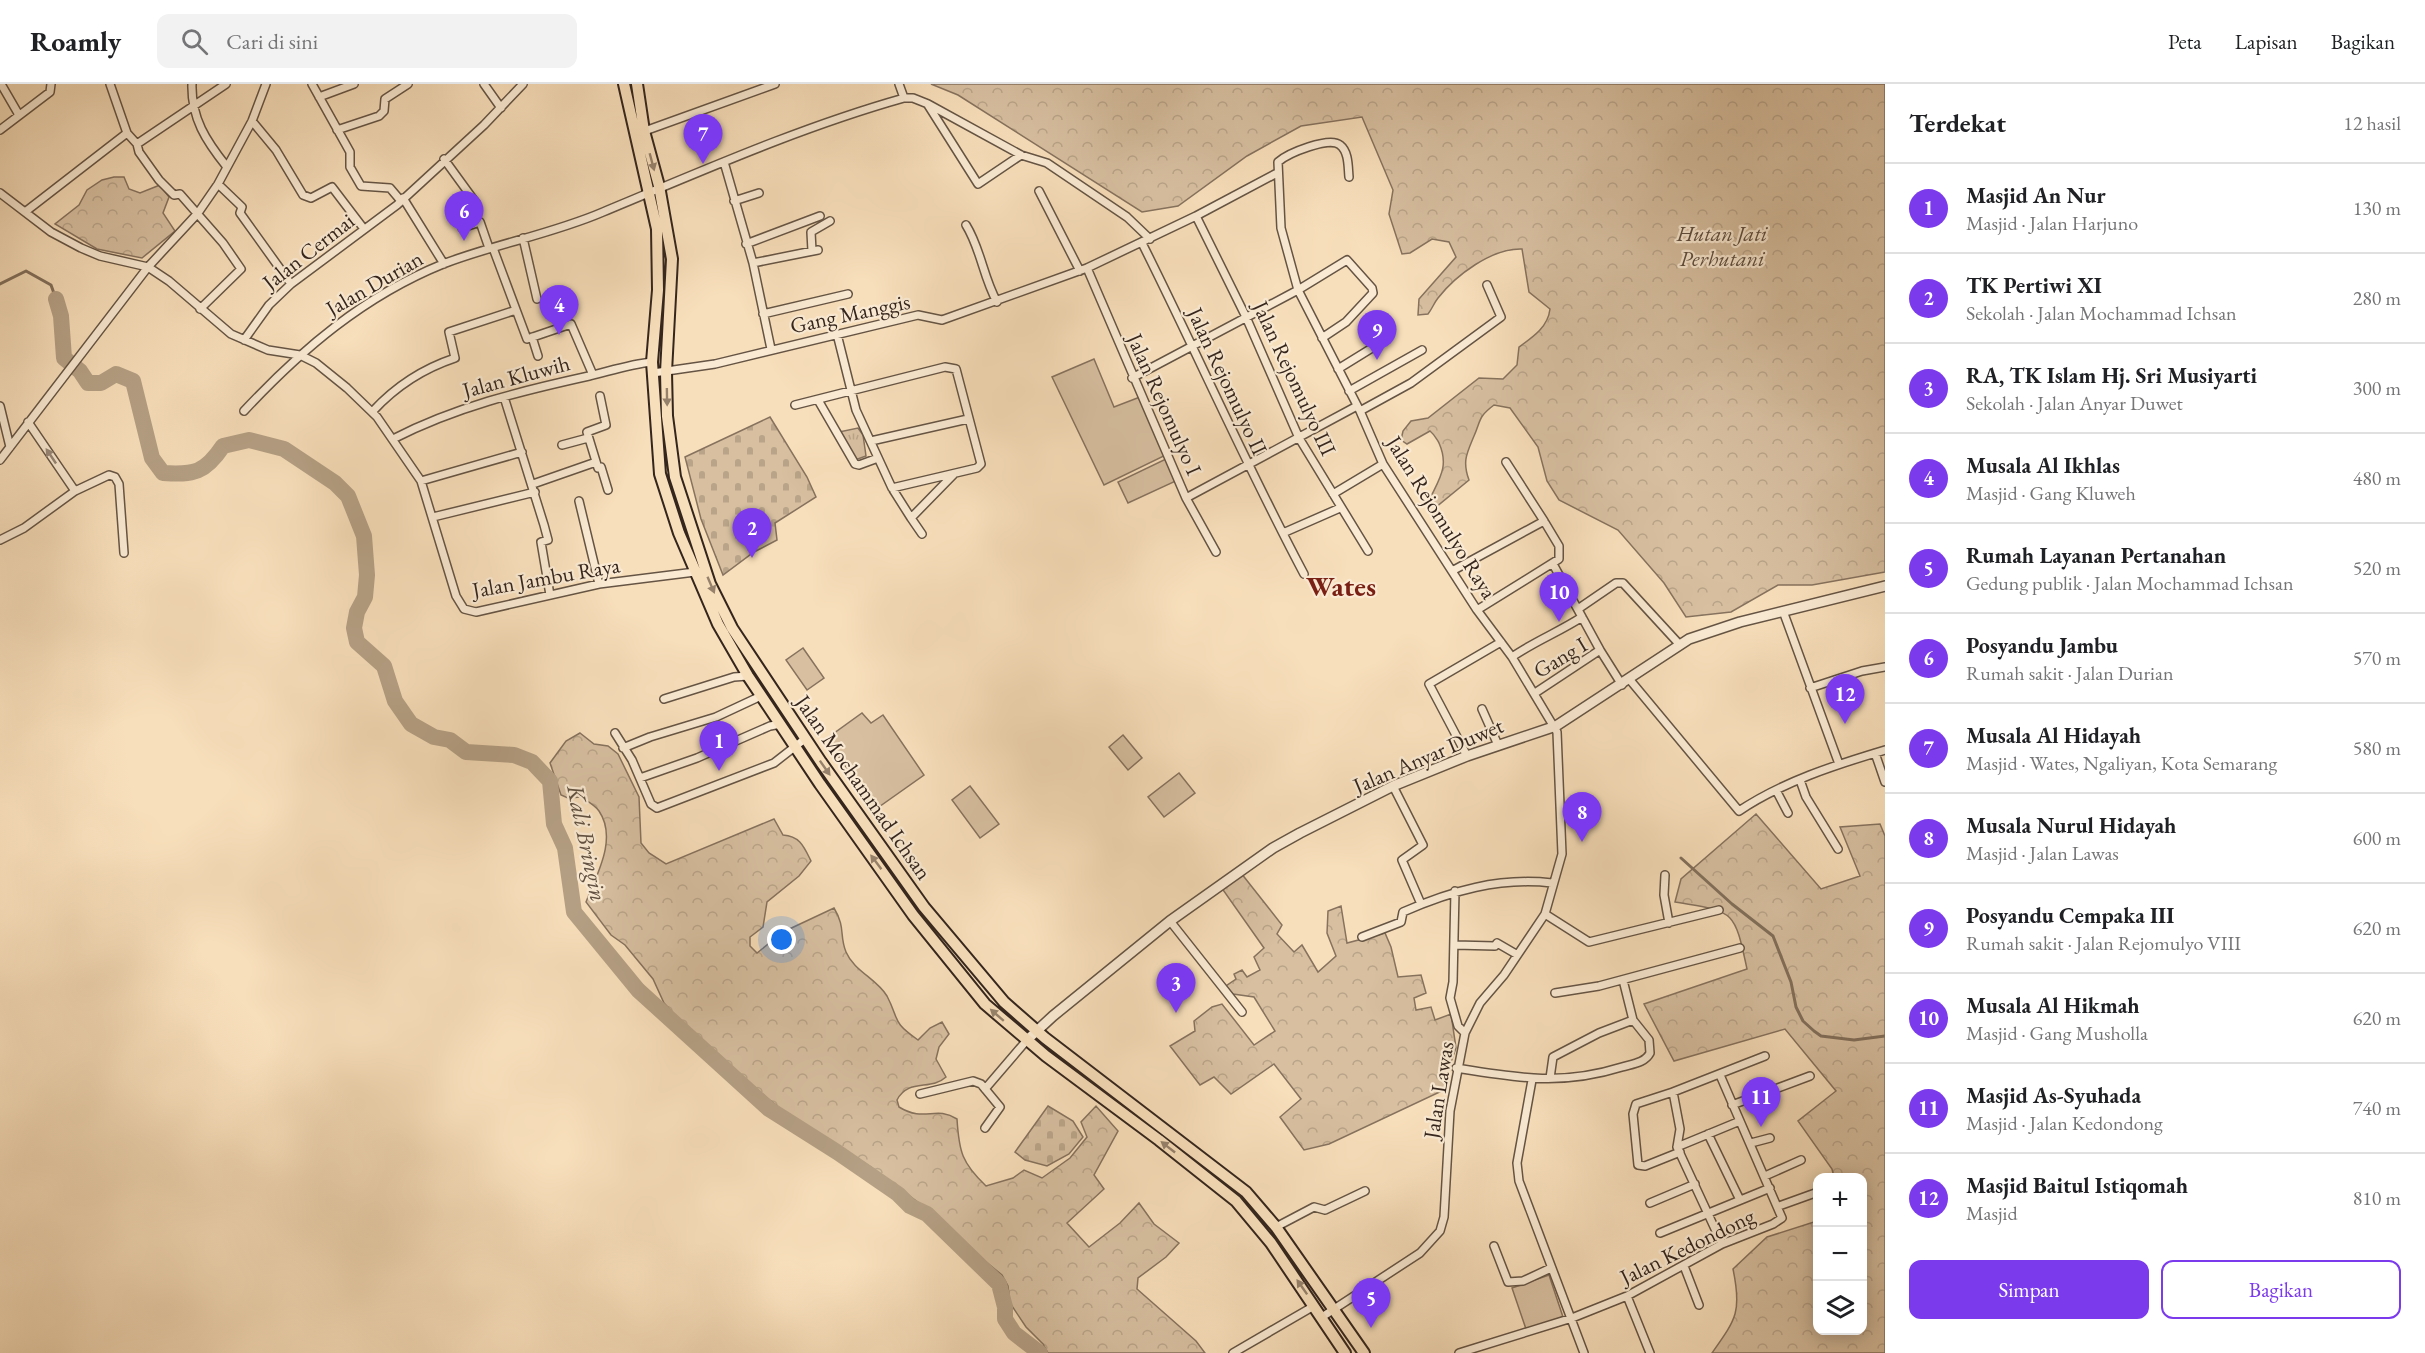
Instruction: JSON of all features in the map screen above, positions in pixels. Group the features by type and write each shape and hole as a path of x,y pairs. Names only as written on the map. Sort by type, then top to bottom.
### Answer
{"main road":[{"name":"Jalan Mochammad Ichsan","path":"624,84 659,186 672,259 666,367 667,416 675,477 710,584 732,628 924,907 1004,1002 1037,1031 1246,1192 1276,1227 1364,1353"},
{"name":"Jalan Mochammad Ichsan","path":"637,84 639,132 648,191 657,229 659,257 652,368 660,474 694,572 718,624 761,696 913,915 985,1004 1027,1040 1223,1189 1271,1243 1346,1353"},
{"path":"652,368 666,367"},
{"path":"679,533 691,528"}],"street":[{"path":"1,84 19,115"},
{"path":"0,130 50,92 51,84"},
{"path":"110,84 127,133 137,144 139,152 159,180 174,195 180,194 198,213 241,269 200,309"},
{"path":"192,84 192,108 206,137 227,167"},
{"path":"137,144 226,84"},
{"path":"0,460 62,376 148,267 198,213 218,184 252,121 266,84"},
{"path":"312,84 350,152 350,167 361,186 390,188 402,200 444,264"},
{"path":"319,97 354,84"},
{"path":"337,130 379,116 384,111 385,99 408,84"},
{"path":"484,84 501,108"},
{"name":"Jalan Cermai","path":"243,339 269,305 291,284 402,200 501,108 523,84"},
{"path":"639,132 775,84"},
{"path":"898,84 904,98 913,98 1021,155 1047,163 1127,217 1150,239"},
{"name":"Jalan Durian","path":"244,411 300,355 360,307 444,264 602,213 659,186 839,117 904,98"},
{"path":"928,105 978,184 1021,155"},
{"path":"252,121 276,150 303,195 317,196 332,187 364,229"},
{"path":"25,212 127,133"},
{"path":"1277,173 1278,162 1294,152 1332,141 1340,144 1346,155 1349,177"},
{"path":"444,159 476,203"},
{"path":"724,162 753,263 771,349"},
{"name":"Gang Manggis","path":"666,367 715,364 918,315 942,320 1083,270 1196,216 1277,173"},
{"name":"Jalan Rejomulyo Raya","path":"1277,173 1281,228 1298,290 1383,464 1477,610 1502,642 1556,726"},
{"path":"218,184 242,207 240,213 264,250 291,284"},
{"name":"Jalan Rejomulyo I","path":"1039,191 1083,270 1186,498 1216,552"},
{"path":"0,193 51,232 100,256 148,267"},
{"path":"734,201 759,193"},
{"path":"746,244 820,216"},
{"name":"Jalan Rejomulyo III","path":"1196,216 1246,316 1299,438 1368,551"},
{"path":"753,263 815,250 811,232 830,221"},
{"path":"462,228 480,222 526,338 571,324 592,375"},
{"path":"966,225 996,302"},
{"path":"523,238 537,299"},
{"name":"Jalan Rejomulyo II","path":"1142,243 1193,346 1247,464 1304,574"},
{"path":"1132,378 1298,290 1347,260 1372,288 1370,298 1346,322 1322,338"},
{"name":"Jalan Jambu Raya","path":"148,267 170,281 231,334 268,350 300,355 334,376 373,411 421,481 456,596 464,609 476,612 599,584 694,572"},
{"path":"1186,498 1247,464 1417,379 1501,317 1487,285"},
{"path":"763,314 848,294"},
{"path":"373,411 416,374 455,358 449,332 516,310"},
{"path":"837,334 856,410 892,488 922,534"},
{"path":"532,337 538,356"},
{"path":"1338,369 1372,348"},
{"path":"1349,391 1422,350"},
{"path":"795,405 952,366 959,372 968,419 981,464 955,473 892,488"},
{"name":"Jalan Kluwih","path":"393,439 443,415 504,397 592,375 652,368"},
{"path":"600,396 606,425 587,431 597,468 601,467 608,490"},
{"path":"504,397 536,492 548,540 541,542 550,595"},
{"path":"818,400 855,464 859,465 878,458"},
{"path":"0,406 10,447"},
{"path":"871,441 968,419"},
{"path":"28,422 75,491"},
{"path":"562,445 588,438"},
{"path":"421,481 522,452"},
{"path":"533,484 596,462"},
{"path":"1477,610 1553,564 1560,553 1544,520 1506,462"},
{"path":"1332,494 1383,464"},
{"path":"911,518 955,473"},
{"path":"0,540 24,528 75,491 109,475 116,477 119,484 124,553"},
{"path":"433,517 536,492"},
{"path":"579,501 599,584"},
{"path":"1283,533 1340,508"},
{"path":"1452,571 1544,520"},
{"path":"1553,564 1600,650"},
{"path":"1578,609 1616,583 1623,583 1680,645"},
{"name":"Jalan Anyar Duwet","path":"1027,1040 1170,921 1273,848 1393,786 1467,756 1556,726 1689,639 1740,622 1885,586"},
{"path":"1782,611 1839,764"},
{"path":"1512,657 1532,642 1553,634 1582,616"},
{"path":"1467,756 1430,684 1502,642"},
{"name":"Gang I","path":"1535,693 1600,650 1739,811 1776,790"},
{"path":"1809,688 1862,671 1885,667"},
{"path":"664,699 734,677 748,676"},
{"path":"623,748 650,737 716,717 761,696"},
{"path":"1482,710 1498,745"},
{"path":"640,778 770,726 781,724"},
{"name":"Jalan Lawas","path":"1322,1317 1420,1253 1440,1231 1456,1068 1465,1033 1480,1003 1504,975 1545,914 1562,854 1556,726"},
{"path":"615,733 640,778 651,804 657,808 774,763 806,738"},
{"path":"1788,813 1776,790 1839,764 1885,750"},
{"path":"1875,753 1885,782"},
{"path":"1800,780 1806,797 1838,849"},
{"path":"1393,786 1423,845 1402,860 1421,904"},
{"path":"1665,875 1664,895 1669,923"},
{"path":"1362,937 1401,922 1402,913 1455,891 1530,880 1552,883"},
{"path":"1455,891 1455,945 1450,998 1458,1026 1465,1033"},
{"path":"1545,914 1589,942 1719,910"},
{"path":"1170,921 1242,1012"},
{"path":"1455,945 1495,946 1497,943 1516,954"},
{"path":"1555,993 1623,980 1740,948"},
{"path":"1456,1068 1532,1080 1602,1073 1644,1060 1650,1053 1649,1040 1633,1020 1623,980"},
{"path":"1550,1078 1553,1057 1599,1033 1633,1020"},
{"path":"985,1089 1027,1040"},
{"path":"1740,1121 1641,1167 1636,1160 1634,1109 1646,1100 1720,1076 1766,1056"},
{"name":"Jalan Kedondong","path":"1459,1353 1572,1318 1627,1296 1722,1244 1773,1224 1782,1218 1779,1206 1720,1076"},
{"path":"1732,1105 1810,1076"},
{"path":"1532,1080 1524,1113 1518,1170 1519,1181 1584,1353"},
{"path":"920,1094 973,1081 985,1089 1000,1107 985,1128"},
{"path":"1673,1092 1680,1130 1679,1149 1722,1244"},
{"path":"1708,1134 1740,1200"},
{"path":"1751,1143 1770,1138"},
{"path":"1765,1176 1801,1160"},
{"path":"1650,1203 1695,1184"},
{"path":"1660,1233 1770,1188"},
{"path":"1276,1227 1314,1207 1324,1210 1365,1191"},
{"path":"1779,1206 1813,1194"},
{"path":"1494,1246 1508,1282 1523,1281 1551,1268"},
{"path":"1684,1266 1699,1305"},
{"path":"1627,1296 1650,1353"},
{"path":"1233,1353 1314,1306"}],"green space":[{"name":"Hutan Jati Perhutani","path":"931,84 1885,84 1885,572 1812,585 1778,585 1731,612 1686,617 1664,583 1618,530 1559,500 1547,481 1538,447 1510,408 1494,405 1481,419 1467,452 1466,468 1469,480 1436,507 1428,503 1443,467 1439,443 1430,431 1407,444 1401,440 1403,431 1411,421 1428,418 1479,378 1503,379 1517,365 1519,347 1543,326 1550,309 1529,292 1522,249 1499,253 1476,264 1454,280 1428,314 1418,315 1419,299 1456,257 1449,242 1432,239 1410,253 1402,254 1389,214 1393,190 1362,117 1301,126 1247,156 1178,206 1142,212 958,95"},
{"path":"124,177 129,189 140,193 160,185 169,197 163,213 175,231 142,258 97,249 55,224 79,205 87,190 102,180"},
{"path":"1094,359 1114,407 1140,397 1168,454 1104,485 1052,377"},
{"path":"770,417 807,477 816,497 775,523 777,540 754,552 723,575 701,519 685,457"},
{"path":"858,428 863,435 866,456 855,460 839,432"},
{"path":"1168,458 1178,480 1128,503 1118,482"},
{"path":"803,648 824,678 807,690 786,660"},
{"path":"862,713 871,723 883,715 924,775 876,809 826,739"},
{"path":"580,733 594,744 608,746 618,754 639,797 641,843 649,853 666,864 774,819 783,835 801,843 811,861 799,876 767,902 763,927 750,937 750,946 757,953 783,932 834,908 840,921 844,946 850,959 883,990 897,1020 904,1029 918,1040 930,1028 942,1022 949,1034 939,1047 936,1059 946,1077 934,1083 907,1089 897,1100 899,1107 908,1112 942,1113 957,1119 963,1156 986,1186 1013,1178 1024,1170 1042,1178 1070,1158 1087,1137 1081,1122 1096,1106 1118,1131 1094,1175 1104,1189 1067,1223 1089,1247 1120,1223 1139,1203 1154,1224 1179,1243 1166,1257 1138,1278 1137,1289 1196,1341 1205,1353 1048,1353 1010,1303 1008,1286 1002,1275 958,1239 923,1206 871,1167 786,1113 709,1052 664,1003 653,979 625,945 611,935 586,902 600,869 606,845 604,822 599,811 591,803 581,797 568,798 561,795 550,763 566,741"},
{"path":"1123,735 1142,758 1128,770 1109,747"},
{"path":"1179,773 1195,793 1164,817 1148,797"},
{"path":"970,786 999,824 980,838 952,800"},
{"path":"1756,814 1821,889 1860,876 1840,827 1880,824 1885,836 1885,1353 1712,1353 1732,1323 1737,1306 1733,1269 1767,1237 1813,1222 1813,1335 1867,1335 1867,1173 1833,1173 1798,1121 1836,1091 1785,1029 1674,1061 1644,1004 1747,969 1739,935 1729,917 1710,908 1675,902 1681,879"},
{"path":"1241,873 1282,925 1277,934 1294,952 1302,945 1318,972 1336,956 1327,933 1328,911 1341,906 1347,943 1385,933 1398,977 1421,975 1426,993 1414,998 1416,1010 1431,1007 1435,1020 1451,1014 1456,1048 1448,1070 1446,1089 1329,1144 1304,1150 1280,1117 1301,1099 1274,1064 1231,1094 1214,1077 1200,1085 1170,1046 1195,1031 1194,1021 1212,1007 1222,1004 1254,1045 1275,1031 1254,997 1233,994 1226,986 1236,979 1234,974 1242,970 1247,977 1260,970 1254,957 1264,948 1221,887"},
{"path":"1048,1106 1073,1121 1083,1137 1069,1154 1047,1166 1025,1160 1015,1152"},
{"path":"1549,1275 1563,1317 1526,1329 1512,1288"}],"waterway":[{"path":"0,284 26,271 51,285 56,299"},
{"name":"Kali Bringin","path":"56,299 61,316 64,358 80,371 88,383 101,383 116,374 133,381 152,458 163,473 198,470 210,462 223,446 249,440 284,449 335,483 348,496 364,536 367,575 365,597 357,612 354,628 357,642 384,666 395,701 411,724 434,737 450,740 466,752 514,755 532,762 550,781 554,824 565,848 574,912 638,990 769,1109 837,1152 898,1194 910,1206 927,1214 999,1284 1005,1307 1005,1319 1014,1333 1040,1353"},
{"path":"1681,858 1732,904 1773,936 1791,982 1796,1007 1803,1021 1814,1031 1821,1036 1854,1040 1885,1036"}],"place":[{"name":"Musala Al Hidayah","path":"703,164"},
{"name":"Posyandu Jambu","path":"464,241"},
{"name":"Musala Al Ikhlas","path":"559,335"},
{"name":"Posyandu Cempaka III","path":"1377,360"},
{"name":"TK Pertiwi XI","path":"752,558"},
{"name":"Musala Al Hikmah","path":"1559,622"},
{"name":"Masjid Baitul Istiqomah","path":"1845,724"},
{"name":"Masjid An Nur","path":"719,771"},
{"name":"Musala Nurul Hidayah","path":"1582,842"},
{"name":"RA, TK Islam Hj. Sri Musiyarti","path":"1176,1013"},
{"name":"Masjid As-Syuhada","path":"1761,1127"},
{"name":"Rumah Layanan Pertanahan","path":"1371,1328"}],"district":[{"name":"Wates","path":"1341,586"}]}
